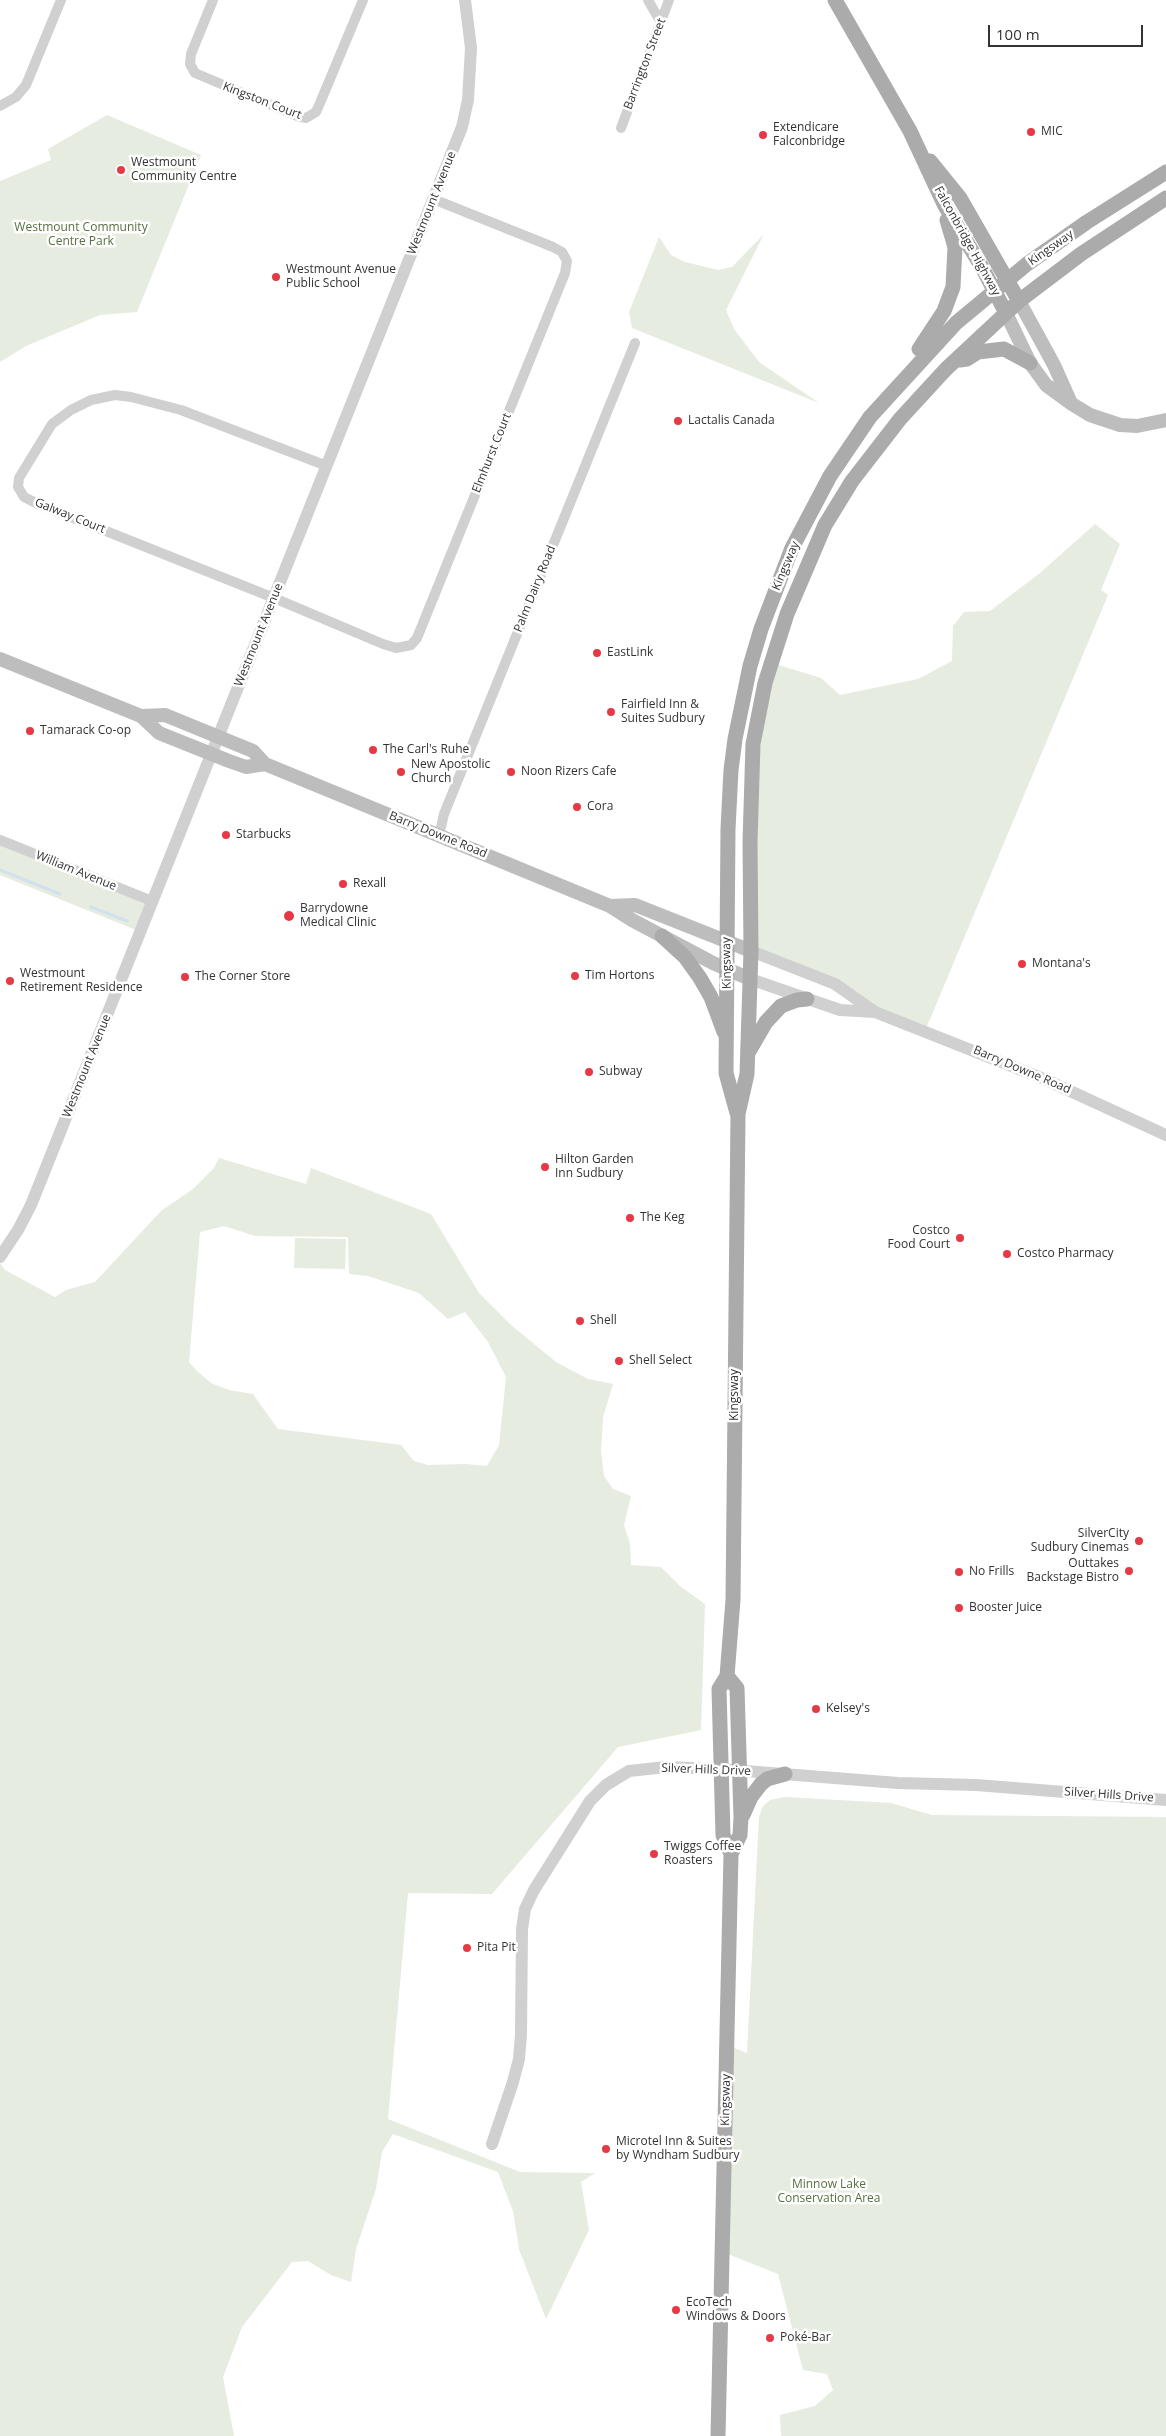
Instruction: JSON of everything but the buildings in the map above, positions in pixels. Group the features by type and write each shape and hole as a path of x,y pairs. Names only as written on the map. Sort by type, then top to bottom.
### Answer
{"main road":[{"name":"Falconbridge Highway","path":"835,0 916,142 945,206 995,290 1006,313"},
{"name":"Falconbridge Highway","path":"916,142 960,198 1019,301"},
{"name":"Kingsway","path":"738,1114 726,1073 728,829 731,770 742,698 761,629 792,548 826,484 865,424 956,324 1007,279 1087,222 1166,172"},
{"name":"Kingsway","path":"731,1854 722,1835 719,1689 727,1676 733,1600 738,1114 747,1074 748,1054 753,744 765,683 787,614 813,550 840,499 900,419 954,361 1019,301 1081,254 1166,198"},
{"path":"898,386 911,360 938,324 953,287 955,247 945,206"},
{"path":"1019,301 1059,375 1072,404"},
{"path":"1006,313 1030,363 1046,385 1072,404 1090,415 1120,425 1136,426 1165,419"},
{"path":"954,361 967,359 978,352 1004,349 1030,363"},
{"name":"Barry Downe Road","path":"0,659 142,716 159,733 211,754 246,767 265,764"},
{"name":"Barry Downe Road","path":"142,716 165,715 253,751 265,764 610,906 662,936 728,970 750,979"},
{"name":"Barry Downe Road","path":"610,906 635,905 751,951"},
{"path":"662,936 685,958 700,978 711,997 727,1040"},
{"path":"748,1054 766,1022 777,1010 788,1002 807,999"},
{"name":"Kingsway","path":"718,2436 731,1854 740,1835 741,1818 737,1688 727,1676"},
{"path":"741,1818 751,1797 761,1784 767,1779 785,1774"}],"street":[{"path":"0,106 16,97 26,85 61,0"},
{"name":"Kingston Court","path":"213,0 191,54 190,64 195,73 306,118 316,112 363,0"},
{"name":"Westmount Avenue","path":"0,1256 18,1230 31,1205 462,127 468,100 471,48 465,0"},
{"path":"648,0 660,21"},
{"name":"Barrington Street","path":"621,128 669,0"},
{"name":"Elmhurst Court","path":"274,598 396,648 411,645 417,638 565,273 567,261 562,252 433,199"},
{"name":"Palm Dairy Road","path":"439,836 444,814 635,343"},
{"name":"Galway Court","path":"274,598 38,504 24,497 18,487 19,478 52,424 71,410 91,400 115,395 132,397 181,410 327,466"},
{"name":"William Avenue","path":"0,840 152,901"},
{"name":"Barry Downe Road","path":"751,951 835,984 875,1012 1044,1078 1166,1135"},
{"name":"Barry Downe Road","path":"750,979 840,1010 875,1012"},
{"name":"Silver Hills Drive","path":"492,2144 513,2082 518,2059 521,2035 522,1929 525,1909 534,1890 590,1801 606,1785 629,1771 666,1767 739,1770 1166,1800"}],"green space":[{"name":"Westmount Community Centre Park","path":"107,115 201,155 137,312 100,315 26,346 0,362 0,181 51,160 48,149"},
{"path":"764,234 726,310 734,329 759,362 819,403 632,328 629,312 659,237 671,255 685,262 718,270 732,267"},
{"path":"1095,524 1120,544 1101,590 1108,595 925,1031 875,1012 835,983 751,951 752,806 772,663 821,678 840,695 918,679 952,661 953,626 964,612 990,611 1040,573"},
{"path":"0,841 153,903 141,932 0,875"},
{"path":"219,1158 306,1184 311,1168 431,1214 479,1293 511,1325 556,1362 588,1379 613,1384 603,1417 601,1451 604,1476 613,1489 631,1496 624,1525 630,1544 631,1565 661,1567 681,1587 705,1604 701,1730 618,1747 492,1894 408,1893 388,2119 520,2172 595,2173 581,2182 589,2230 546,2319 519,2249 513,2211 498,2172 393,2134 382,2152 376,2189 356,2249 351,2282 331,2275 308,2261 292,2262 242,2327 223,2377 234,2436 0,2436 0,1263 5,1270 55,1297 66,1290 95,1282 161,1211 193,1189 214,1168","holes":["224,1226 255,1236 348,1237 349,1274 368,1276 419,1293 448,1319 465,1312 488,1342 506,1377 499,1445 487,1466 466,1464 428,1465 414,1461 401,1445 278,1429 253,1394 229,1390 211,1383 197,1371 189,1362 200,1232"]},
{"path":"295,1238 346,1239 345,1269 294,1268"},
{"name":"Minnow Lake Conservation Area","path":"785,1797 891,1803 932,1815 1166,1817 1166,2436 781,2436 780,2415 815,2406 833,2390 827,2374 803,2370 778,2274 723,2252 727,2045 747,2053 759,1817 763,1806 770,1800"}],"waterway":[{"path":"0,870 60,894"},
{"path":"91,907 127,921"}],"place":[{"name":"MIC","path":"1031,132"},
{"name":"Extendicare Falconbridge","path":"763,135"},
{"name":"Westmount Community Centre","path":"121,170"},
{"name":"Westmount Avenue Public School","path":"276,277"},
{"name":"Lactalis Canada","path":"678,421"},
{"name":"EastLink","path":"597,653"},
{"name":"Fairfield Inn & Suites Sudbury","path":"611,712"},
{"name":"Tamarack Co-op","path":"30,731"},
{"name":"The Carl's Ruhe","path":"373,750"},
{"name":"New Apostolic Church","path":"401,772"},
{"name":"Noon Rizers Cafe","path":"511,772"},
{"name":"Cora","path":"577,807"},
{"name":"Starbucks","path":"226,835"},
{"name":"Rexall","path":"343,884"},
{"name":"Barrydowne Medical Clinic","path":"289,916"},
{"name":"Montana's","path":"1022,964"},
{"name":"Tim Hortons","path":"575,976"},
{"name":"The Corner Store","path":"185,977"},
{"name":"Westmount Retirement Residence","path":"10,981"},
{"name":"Subway","path":"589,1072"},
{"name":"Hilton Garden Inn Sudbury","path":"545,1167"},
{"name":"The Keg","path":"630,1218"},
{"name":"Costco Food Court","path":"960,1238"},
{"name":"Costco Pharmacy","path":"1007,1254"},
{"name":"Shell","path":"580,1321"},
{"name":"Shell Select","path":"619,1361"},
{"name":"SilverCity Sudbury Cinemas","path":"1139,1541"},
{"name":"Outtakes Backstage Bistro","path":"1129,1571"},
{"name":"No Frills","path":"959,1572"},
{"name":"Booster Juice","path":"959,1608"},
{"name":"Kelsey's","path":"816,1709"},
{"name":"Twiggs Coffee Roasters","path":"654,1854"},
{"name":"Pita Pit","path":"467,1948"},
{"name":"Microtel Inn & Suites by Wyndham Sudbury","path":"606,2149"},
{"name":"EcoTech Windows & Doors","path":"676,2310"},
{"name":"Poké-Bar","path":"770,2338"}]}
